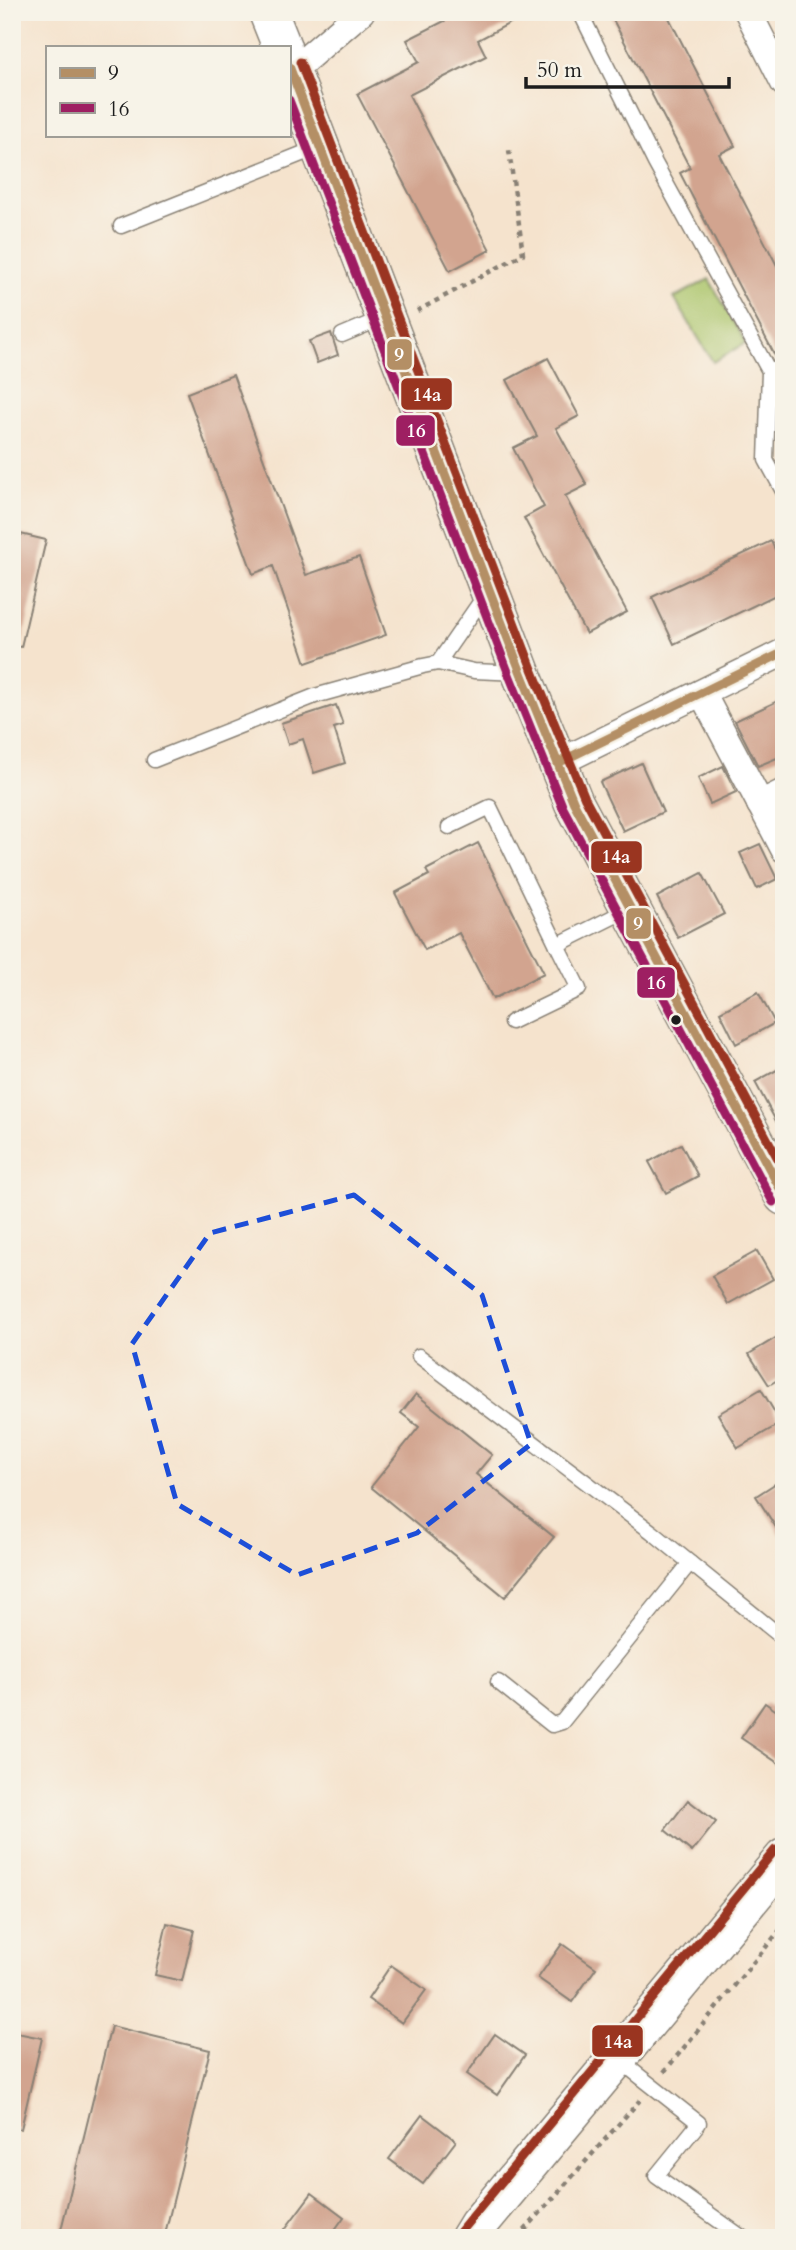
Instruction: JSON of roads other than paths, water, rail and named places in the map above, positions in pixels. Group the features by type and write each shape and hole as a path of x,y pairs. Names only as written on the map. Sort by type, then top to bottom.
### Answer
{"main road":[{"path":"268,12 281,46"},
{"path":"290,70 320,147 401,314 490,589 520,673 574,803 629,909 779,1179"},
{"path":"478,2231 784,1858"}],"street":[{"path":"290,60 362,12"},
{"path":"748,12 784,83"},
{"path":"558,762 784,652"},
{"path":"702,693 772,798 784,849"}],"lane":[{"path":"580,12 655,163 769,372 766,460 784,494"},
{"path":"121,226 320,147"},
{"path":"342,335 401,314"},
{"path":"438,663 490,589"},
{"path":"154,760 315,696 438,663 474,671 520,673"},
{"path":"449,827 490,807 579,989 511,1022"},
{"path":"557,945 629,909"},
{"path":"419,1356 690,1563 784,1639"},
{"path":"498,1682 552,1725 562,1722 690,1563"},
{"path":"618,2060 699,2123 656,2176 743,2238"}]}
